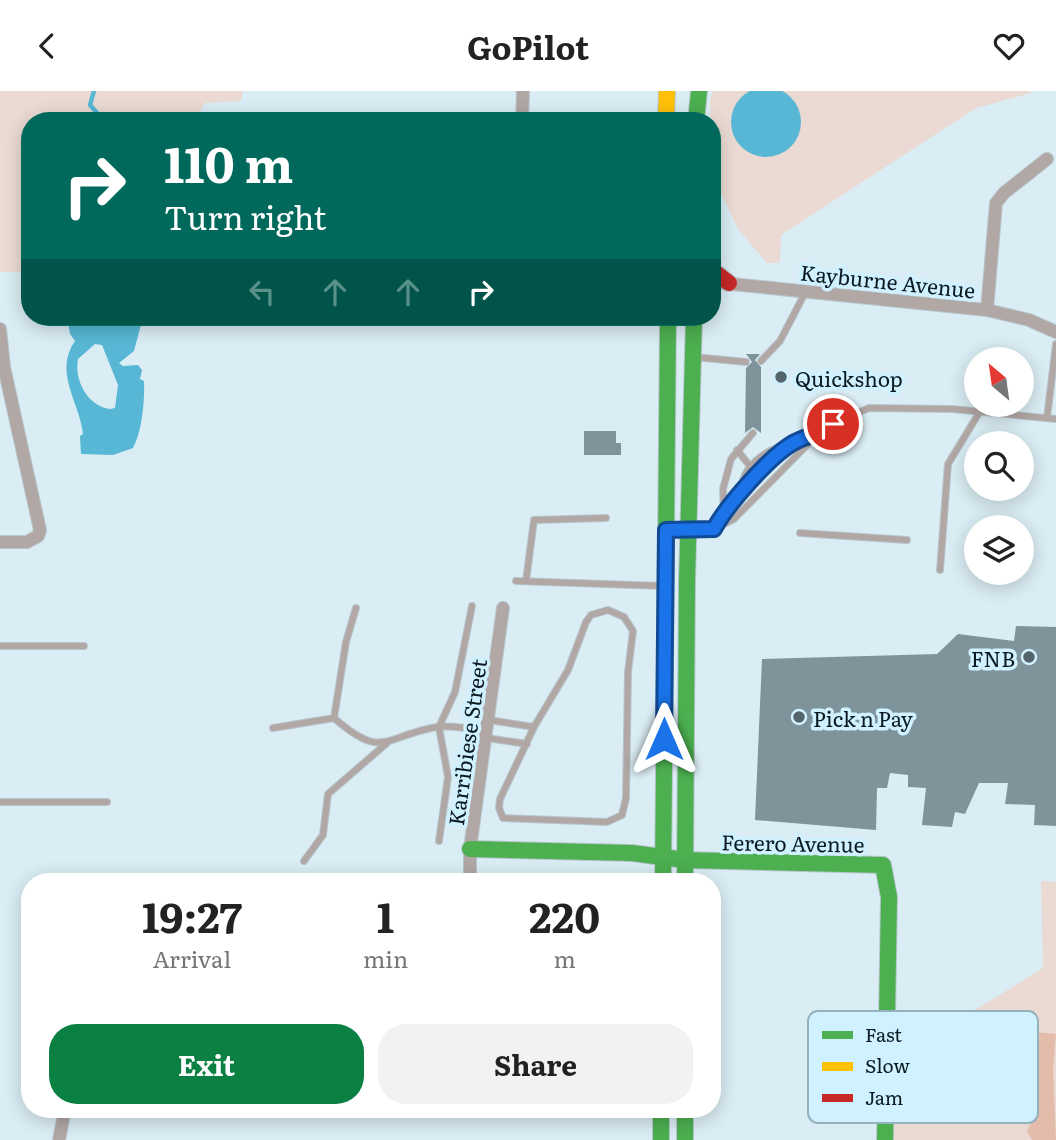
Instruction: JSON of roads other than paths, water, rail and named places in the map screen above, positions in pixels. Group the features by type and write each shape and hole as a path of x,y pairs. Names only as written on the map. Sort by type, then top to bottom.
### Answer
{"main road":[{"path":"666,112 667,91"},
{"path":"697,112 699,91"},
{"path":"721,277 729,283"},
{"path":"663,873 667,326"},
{"path":"685,873 694,326"},
{"name":"Ferero Avenue","path":"470,849 517,854 663,856 685,860 883,865 889,897 887,1011"},
{"path":"661,1118 661,1140"},
{"path":"685,1118 685,1140"}],"street":[{"path":"522,112 523,91"},
{"path":"987,310 996,203 1004,193 1047,159"},
{"name":"Kayburne Avenue","path":"721,283 987,310 1029,320 1056,332"},
{"path":"0,329 14,411 40,530 38,536 27,542 0,542"},
{"path":"0,410 14,411"},
{"name":"Karribiese Street","path":"470,873 470,849 503,608"},
{"path":"59,1140 63,1118"}],"lane":[{"path":"761,361 770,355 784,335 806,291"},
{"path":"1046,418 1056,344"},
{"path":"692,357 746,362"},
{"path":"741,493 741,482 750,465 772,450 818,434 869,408 921,407 964,411"},
{"path":"940,570 948,464 977,417"},
{"path":"1033,417 1056,419"},
{"path":"724,511 725,481 737,450 753,433"},
{"path":"666,530 714,529 744,510 818,434"},
{"path":"714,529 724,511 793,443"},
{"path":"737,450 750,465"},
{"path":"526,581 534,520 606,518"},
{"path":"800,533 906,540"},
{"path":"516,581 665,586"},
{"path":"439,841 448,776 439,727 455,692 472,606"},
{"path":"334,717 346,642 356,608"},
{"path":"608,610 624,617 633,631 628,672 626,798 622,815 607,822 503,818 499,807 500,799 534,727 568,670 591,615 608,610"},
{"path":"0,646 84,646"},
{"path":"334,717 356,737 370,743 388,741 439,727 534,727"},
{"path":"273,728 334,717"},
{"path":"488,729 527,744"},
{"path":"304,861 323,835 328,794 388,741"},
{"path":"0,802 107,802"}],"water":[{"path":"766,87 791,97 801,122 791,147 766,157 741,147 731,122 741,97"},
{"path":"69,326 141,326 134,351 119,363 123,366 138,365 142,370 140,379 144,381 142,415 133,448 113,455 81,454 81,422 67,376 69,353 75,341","holes":["95,344 102,345 118,385 115,408 110,409 95,403 81,384 78,359"]}],"waterway":[{"path":"94,91 90,105 96,112"}],"place":[{"name":"Quickshop","path":"781,377"},
{"name":"FNB","path":"1029,657"},
{"name":"Pick n Pay","path":"799,717"}]}
